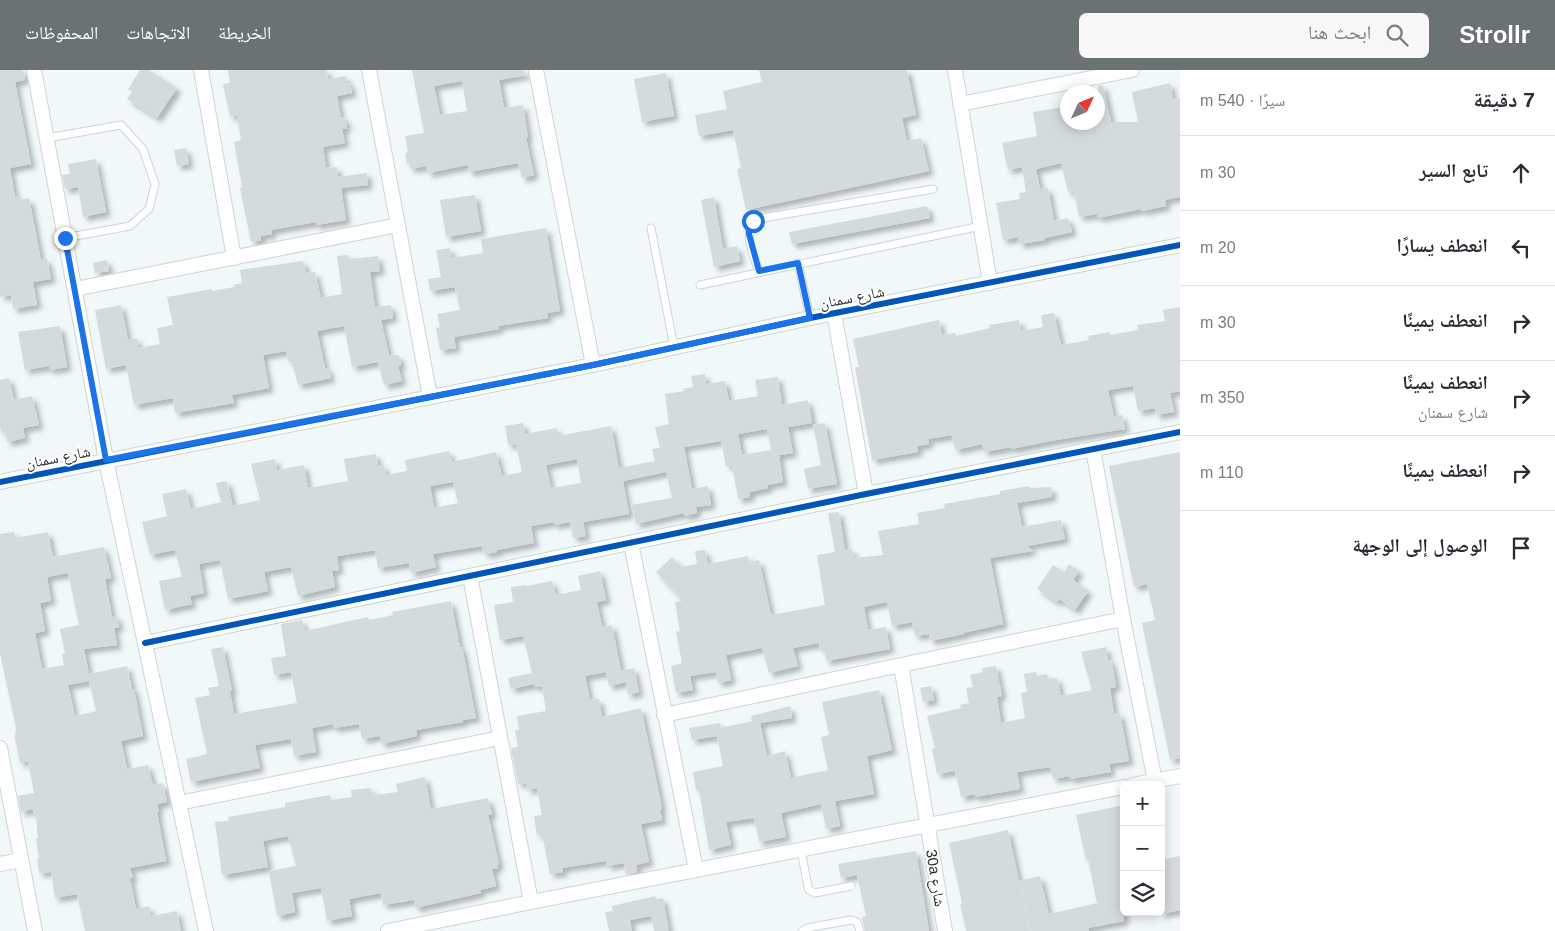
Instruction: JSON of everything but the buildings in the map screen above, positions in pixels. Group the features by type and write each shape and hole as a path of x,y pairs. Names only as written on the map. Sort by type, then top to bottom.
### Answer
{"street":[{"path":"34,70 106,460 206,931"},
{"path":"201,70 234,258"},
{"path":"369,70 430,397"},
{"path":"536,70 593,365"},
{"path":"955,70 990,283"},
{"path":"960,104 1132,70"},
{"path":"75,289 398,225"},
{"name":"شارع سمنان","path":"0,482 593,365 834,313 1180,245"},
{"path":"834,313 866,494"},
{"path":"145,643 866,494 1180,432"},
{"path":"1093,449 1123,619 1155,780"},
{"path":"631,543 696,870"},
{"path":"470,576 531,902"},
{"path":"664,715 1123,619"},
{"name":"30a شارع","path":"901,666 945,931"},
{"path":"179,803 500,738"},
{"path":"0,748 35,931"},
{"path":"1151,781 1180,776"},
{"path":"388,931 1120,788"},
{"path":"0,864 21,860"}],"lane":[{"path":"47,138 121,125 143,149 155,184 149,209 130,226 65,238"},
{"path":"759,271 753,254 749,229 750,225 757,219 932,190"},
{"path":"700,285 759,271 981,226"},
{"path":"651,228 674,347"},
{"path":"798,263 810,318"},
{"path":"801,850 808,887 812,892 851,886"},
{"path":"802,931 807,928 851,920 856,922 860,931"}],"path":[{"path":"1022,890 1030,931"}],"cycle path":[{"path":"0,482 593,365 810,318 1180,245"},
{"path":"145,643 866,494 1180,432"}],"route":[{"path":"65,238 106,460 593,365 810,318 798,263 759,271 749,234 750,225 753,221"}]}
